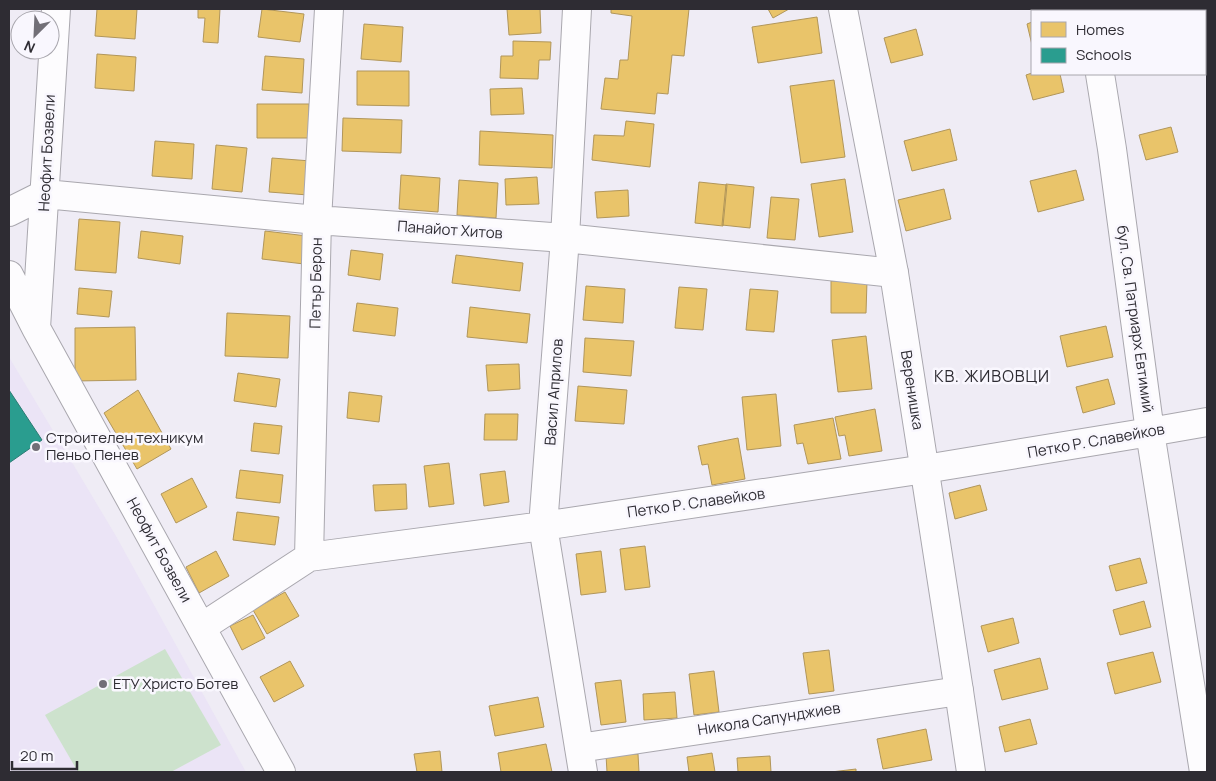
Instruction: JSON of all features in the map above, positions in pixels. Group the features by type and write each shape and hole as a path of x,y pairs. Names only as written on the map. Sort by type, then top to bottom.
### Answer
{"street":[{"name":"Неофит Бозвели","path":"36,328 56,9"},
{"name":"Петър Берон","path":"309,557 317,220 329,9"},
{"name":"Васил Априлов","path":"577,9 566,238 543,526 581,760"},
{"name":"Веренишка","path":"843,9 894,273 971,772"},
{"name":"бул. Св. Патриарх Евтимий","path":"1100,75 1150,432 1204,772"},
{"path":"9,212 45,194"},
{"name":"Панайот Хитов","path":"45,194 317,220 566,238 894,273"},
{"name":"Неофит Бозвели","path":"9,275 36,328 281,772"},
{"name":"Петко Р. Славейков","path":"202,627 309,557 543,526 925,469 1207,422"},
{"name":"Никола Сапунджиев","path":"581,760 959,691"}],"shaded area":[{"name":"ЕТУ Христо Ботев","path":"9,357 116,536 246,772 9,772"}],"green space":[{"path":"165,649 221,745 171,772 78,772 45,715"}],"building: Homes":[{"path":"97,9 137,9 135,39 95,36"},
{"path":"198,9 220,9 218,43 203,42 205,18 198,18"},
{"path":"262,9 304,14 300,42 258,37"},
{"path":"507,9 540,9 541,33 509,35"},
{"path":"611,9 689,9 684,56 672,55 668,94 657,93 655,114 601,109 605,78 618,79 620,60 628,60 632,16 611,13"},
{"path":"768,9 789,9 773,18"},
{"path":"817,17 822,53 758,63 752,27"},
{"path":"1031,22 1031,41 1027,24"},
{"path":"364,24 403,27 401,62 361,59"},
{"path":"916,29 923,55 891,63 884,38"},
{"path":"513,41 551,42 550,60 539,60 538,79 500,78 501,56 513,56"},
{"path":"97,54 136,57 134,91 95,88"},
{"path":"265,56 304,59 302,93 262,90"},
{"path":"357,71 409,71 409,106 357,105"},
{"path":"1031,73 1031,75 1060,75 1064,92 1033,100 1026,75"},
{"path":"834,80 845,157 801,163 790,86"},
{"path":"522,88 524,114 491,115 490,89"},
{"path":"257,104 309,104 309,138 257,138"},
{"path":"343,118 402,120 401,153 342,151"},
{"path":"626,121 654,124 650,167 592,160 594,135 624,136"},
{"path":"1171,127 1178,152 1146,160 1139,135"},
{"path":"950,129 957,160 912,171 904,141"},
{"path":"480,131 553,135 552,168 479,165"},
{"path":"155,141 194,144 192,179 152,176"},
{"path":"216,145 247,148 242,192 212,189"},
{"path":"272,158 311,161 308,195 269,192"},
{"path":"1076,170 1084,200 1038,212 1030,181"},
{"path":"401,175 440,178 438,212 399,209"},
{"path":"537,177 539,204 506,205 505,179"},
{"path":"845,179 853,232 819,237 811,184"},
{"path":"459,180 498,183 496,218 457,215"},
{"path":"699,182 727,185 723,226 695,223"},
{"path":"726,184 754,187 750,228 722,225"},
{"path":"944,189 951,219 906,231 898,200"},
{"path":"628,190 629,216 597,218 595,192"},
{"path":"771,197 799,199 795,240 767,238"},
{"path":"79,219 120,222 116,273 75,270"},
{"path":"141,231 183,236 180,264 138,258"},
{"path":"265,231 307,236 304,264 262,259"},
{"path":"351,250 383,254 380,280 348,275"},
{"path":"456,255 523,263 520,291 452,283"},
{"path":"831,281 867,281 866,313 831,313"},
{"path":"586,286 625,289 623,323 583,320"},
{"path":"679,287 707,289 703,330 675,328"},
{"path":"79,288 112,291 109,317 77,314"},
{"path":"750,289 778,291 774,332 746,330"},
{"path":"357,303 398,308 395,336 353,331"},
{"path":"470,307 530,314 527,343 467,337"},
{"path":"227,313 290,316 288,358 225,356"},
{"path":"1106,326 1113,357 1067,367 1060,336"},
{"path":"135,327 136,380 75,381 75,328"},
{"path":"866,336 872,389 838,392 832,340"},
{"path":"585,338 634,341 631,376 583,372"},
{"path":"519,364 520,389 488,391 486,365"},
{"path":"238,373 280,379 276,407 234,401"},
{"path":"1108,379 1115,404 1083,413 1076,387"},
{"path":"578,386 627,390 624,424 575,421"},
{"path":"138,390 171,449 137,469 104,413"},
{"path":"349,392 382,396 379,422 347,418"},
{"path":"776,394 781,446 747,450 742,397"},
{"path":"875,409 882,451 849,456 845,435 839,436 835,417"},
{"path":"485,414 518,414 517,440 484,440"},
{"path":"833,418 841,459 808,464 803,443 797,444 794,425"},
{"path":"254,423 282,426 279,454 251,451"},
{"path":"738,438 745,479 712,485 708,464 702,465 698,446"},
{"path":"449,463 454,504 429,507 424,466"},
{"path":"240,470 283,475 280,503 236,498"},
{"path":"505,471 509,502 484,506 480,474"},
{"path":"192,478 207,507 176,523 161,494"},
{"path":"406,484 407,509 375,511 373,485"},
{"path":"980,485 987,510 955,519 949,493"},
{"path":"237,512 279,517 275,545 233,540"},
{"path":"645,546 650,587 625,590 620,549"},
{"path":"216,551 229,576 199,593 186,567"},
{"path":"601,551 606,592 581,595 576,554"},
{"path":"1140,558 1147,583 1116,591 1109,566"},
{"path":"285,592 299,616 267,634 253,610"},
{"path":"1144,601 1151,627 1120,635 1113,610"},
{"path":"253,615 265,638 242,650 230,626"},
{"path":"1013,618 1019,643 988,652 981,626"},
{"path":"829,650 834,691 809,694 803,653"},
{"path":"1153,652 1161,682 1115,694 1107,663"},
{"path":"1040,658 1048,689 1002,700 994,670"},
{"path":"290,661 304,686 274,702 260,677"},
{"path":"714,671 719,712 694,715 689,674"},
{"path":"621,680 626,722 601,725 595,683"},
{"path":"675,692 677,718 644,720 643,694"},
{"path":"538,697 544,727 495,736 489,706"},
{"path":"1030,719 1037,744 1005,752 999,727"},
{"path":"926,729 932,760 883,769 877,739"},
{"path":"546,744 552,772 501,772 498,753"},
{"path":"440,751 442,772 417,772 414,754"},
{"path":"712,753 715,772 689,772 687,757"},
{"path":"638,754 639,772 607,772 606,755"},
{"path":"770,756 771,772 738,772 737,758"},
{"path":"856,769 856,772 831,772"}],"building: Schools":[{"path":"9,390 42,440 9,463"}],"place":[{"name":"Строителен техникум Пеньо Пенев","path":"36,447"},
{"name":"ЕТУ Христо Ботев","path":"103,684"}],"district":[{"name":"КВ. ЖИВОВЦИ","path":"992,376"}]}
